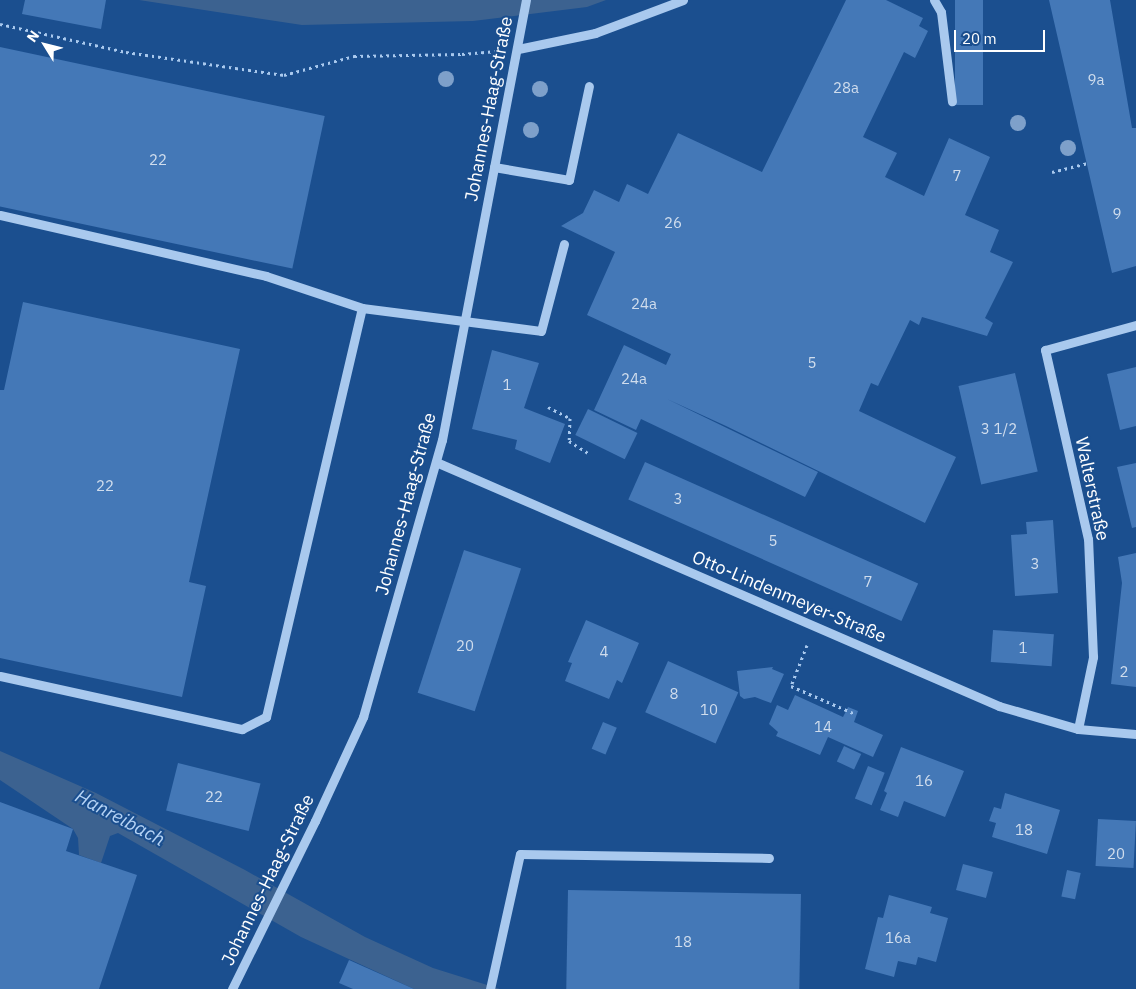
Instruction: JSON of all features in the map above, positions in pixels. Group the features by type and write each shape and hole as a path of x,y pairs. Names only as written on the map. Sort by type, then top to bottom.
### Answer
{"street":[{"name":"Johannes-Haag-Straße","path":"232,989 315,821 362,717 442,440 526,0"},
{"path":"518,49 595,33 683,0"},
{"path":"934,0 940,12 952,101"},
{"path":"494,167 568,180 589,86"},
{"path":"0,215 266,276 362,308 541,331 564,244"},
{"path":"0,676 242,729 266,717 362,308"},
{"name":"Walterstraße","path":"1078,729 1093,657 1088,538 1045,350 1136,325"},
{"name":"Otto-Lindenmeyer-Straße","path":"436,462 999,706 1078,729 1136,734"},
{"path":"491,985 520,854 769,858"}],"path":[{"path":"0,24 126,52 284,75 354,56 462,54 518,49"},
{"path":"1052,172 1088,163"},
{"path":"548,406 570,418 569,441 588,454"},
{"path":"815,626 791,686 853,713"}],"water":[{"path":"139,0 606,0 587,7 473,21 302,25"},
{"name":"Hanreibach","path":"0,751 96,793 245,870 365,937 433,968 500,989 414,989 301,937 118,833 110,836 101,863 79,855 78,838 73,829 0,780"}],"building":[{"path":"25,0 106,0 101,29 22,14"},
{"path":"846,0 886,0 923,18 919,26 928,31 915,58 904,52 863,137 897,153 885,177 924,196 949,138 990,157 965,215 999,230 990,252 1013,262 985,318 993,323 987,336 922,317 919,325 910,320 878,386 871,383 859,411 956,457 925,523 667,399 818,472 805,497 641,419 636,430 594,410 624,345 666,365 671,354 587,315 615,252 561,226 583,213 594,190 619,202 627,184 648,194 678,133 762,172"},
{"path":"955,0 983,0 983,105 955,105"},
{"path":"1049,0 1110,0 1132,128 1136,128 1136,266 1112,273"},
{"path":"0,47 325,116 292,269 0,206"},
{"path":"23,302 240,349 189,582 206,586 182,697 0,658 0,390 4,390"},
{"path":"492,350 539,363 524,408 565,424 550,463 515,449 517,440 472,429"},
{"path":"1136,367 1136,426 1120,430 1107,374"},
{"path":"1015,373 1038,471 981,484 958,386"},
{"path":"588,409 637,433 625,459 575,435"},
{"path":"645,462 918,584 901,621 628,499"},
{"path":"1136,463 1136,527 1132,528 1117,467"},
{"path":"1053,520 1058,593 1015,596 1011,535 1027,534 1026,522"},
{"path":"464,550 521,569 475,711 418,693"},
{"path":"1136,553 1136,687 1111,684 1122,583 1118,557"},
{"path":"586,620 639,643 622,683 617,680 609,699 565,681 572,663 568,662"},
{"path":"993,630 1054,634 1052,666 991,662"},
{"path":"668,661 738,692 716,743 645,712"},
{"path":"773,667 772,669 784,674 771,703 755,697 744,699 740,696 737,671"},
{"path":"795,695 843,717 848,707 858,711 854,722 883,735 873,757 828,737 820,755 776,736 778,732 769,724 777,705 788,710"},
{"path":"603,722 617,728 605,755 592,749"},
{"path":"844,746 861,754 854,769 837,761"},
{"path":"901,747 964,771 945,817 904,801 898,817 880,810 887,793 884,791"},
{"path":"178,763 260,784 249,831 166,811"},
{"path":"868,766 885,773 872,805 855,798"},
{"path":"1005,793 1060,810 1047,854 992,837 996,823 989,821 994,807 1001,809"},
{"path":"0,802 73,829 66,851 137,875 99,989 0,989"},
{"path":"1098,819 1136,821 1133,868 1096,866"},
{"path":"963,864 993,872 986,898 956,890"},
{"path":"1067,870 1081,873 1075,899 1061,896"},
{"path":"568,890 801,894 799,989 566,989"},
{"path":"889,895 932,907 930,913 948,918 936,962 918,957 916,965 898,961 894,977 865,969 878,917 883,918"},
{"path":"349,960 414,989 353,989 339,983"}]}
